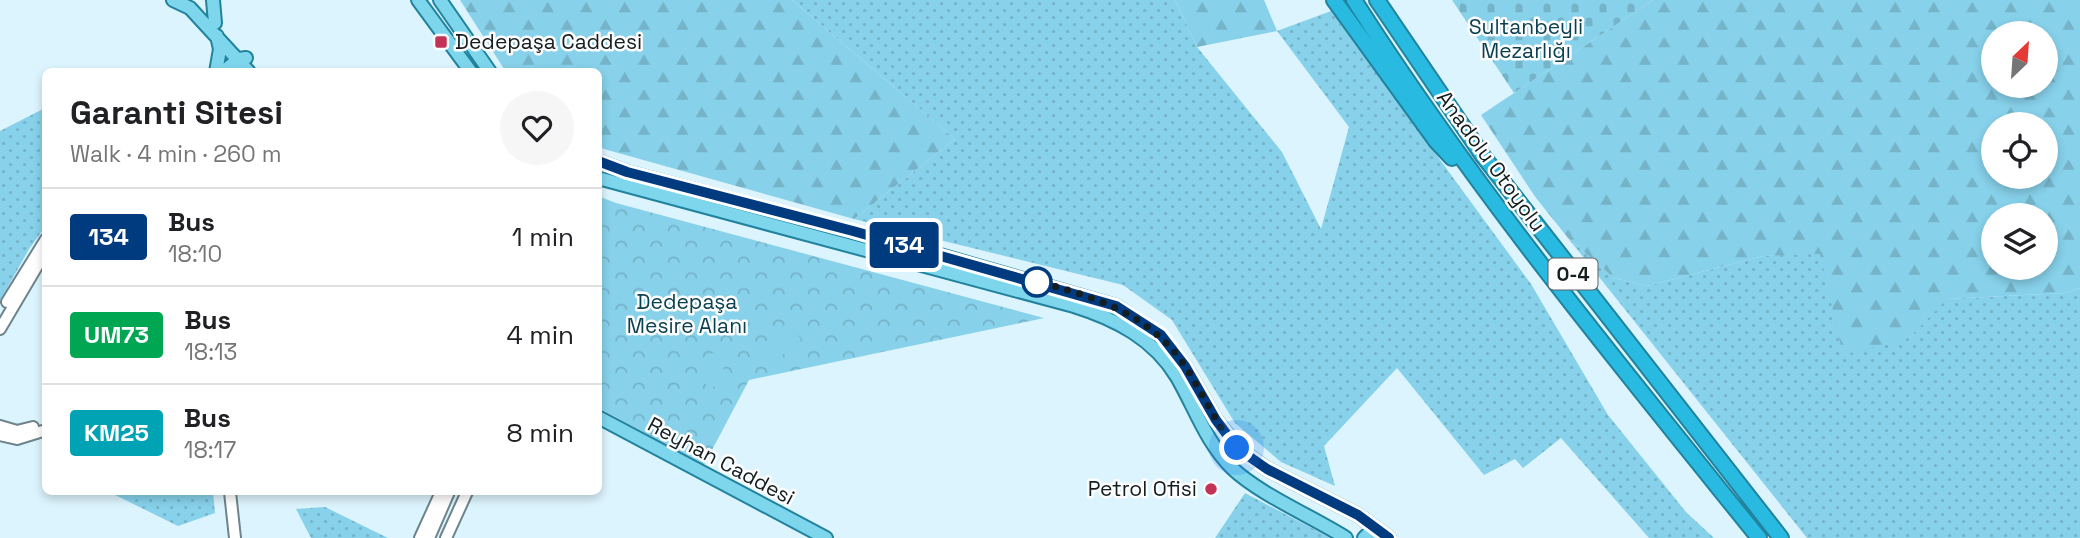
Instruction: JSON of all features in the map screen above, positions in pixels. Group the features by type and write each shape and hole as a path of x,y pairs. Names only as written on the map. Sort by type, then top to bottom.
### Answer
{"highway":[{"path":"1335,0 1436,141 1494,203"},
{"name":"Anadolu Otoyolu","path":"1354,0 1409,84 1494,203 1759,538"},
{"name":"Anadolu Otoyolu","path":"1377,0 1440,95 1517,201 1782,538"}],"main road":[{"path":"213,0 220,49 217,68"},
{"path":"418,0 468,68"},
{"path":"440,0 448,6 487,68"},
{"path":"187,1 216,28 242,65"},
{"path":"602,163 627,172 853,231 1116,306 1161,335 1185,366 1216,420 1237,448 1267,469 1349,510 1386,536"},
{"path":"602,179 1074,306 1120,324 1160,355 1177,377 1200,425 1235,471 1346,538"},
{"name":"Reyhan Caddesi","path":"602,418 826,538"},
{"name":"Reyhan Caddesi","path":"602,427 809,538"},
{"path":"1333,530 1349,528 1353,521 1349,510"},
{"path":"1364,538 1371,531 1386,536"}],"street":[{"path":"0,315 42,246"},
{"path":"0,329 42,258"},
{"path":"0,426 23,430 42,423"},
{"path":"0,435 17,439 42,431"},
{"path":"223,495 228,538"},
{"path":"230,495 235,538"},
{"path":"420,538 440,495"},
{"path":"429,538 448,495"},
{"path":"446,538 466,495"}],"green space":[{"path":"460,0 792,0 955,139 854,219 604,149 602,68 503,68"},
{"path":"792,0 1175,0 1197,47 1282,152 1321,229 1349,127 1277,31 1331,11 1531,284 1608,415 1686,512 1714,538 1649,538 1561,438 1523,468 1515,459 1484,475 1397,368 1324,446 1335,486 1281,462 1235,423 1172,320 1123,285 854,219 955,139"},
{"path":"1175,0 1264,0 1277,31 1197,47"},
{"name":"Sultanbeyli Mezarlığı","path":"1452,0 1653,0 1514,93"},
{"path":"1653,0 2080,0 2080,288 2066,293 1947,299 1909,338 1843,355 1820,254 1763,256 1647,286 1614,278 1568,238 1536,198 1481,115"},
{"path":"42,110 42,231 0,301 0,131"},
{"name":"Dedepaşa Mesire Alanı","path":"602,198 1044,318 749,380 704,465 602,410"},
{"path":"1568,238 1614,278 1647,286 1763,256 1820,253 1909,338 1946,299 2066,293 2080,288 2080,538 1807,538"},
{"path":"787,323 801,339 769,367 755,351"},
{"path":"712,353 727,358 717,388 702,383"},
{"path":"1245,493 1331,538 1215,538"},
{"path":"115,495 213,495 215,513 178,526"},
{"path":"325,507 388,538 311,538 296,509"}],"bus line":[{"name":"134","path":"602,163 627,172 1100,299 1116,306 1161,335 1185,366 1216,420 1237,448 1285,479 1358,515 1389,538"}],"place":[{"name":"Dedepaşa Caddesi","path":"441,42"},
{"name":"Petrol Ofisi","path":"1211,489"}],"route":[{"path":"1037,282 1028,279 1100,299 1129,313 1161,335 1185,366 1216,420 1237,448"}]}
